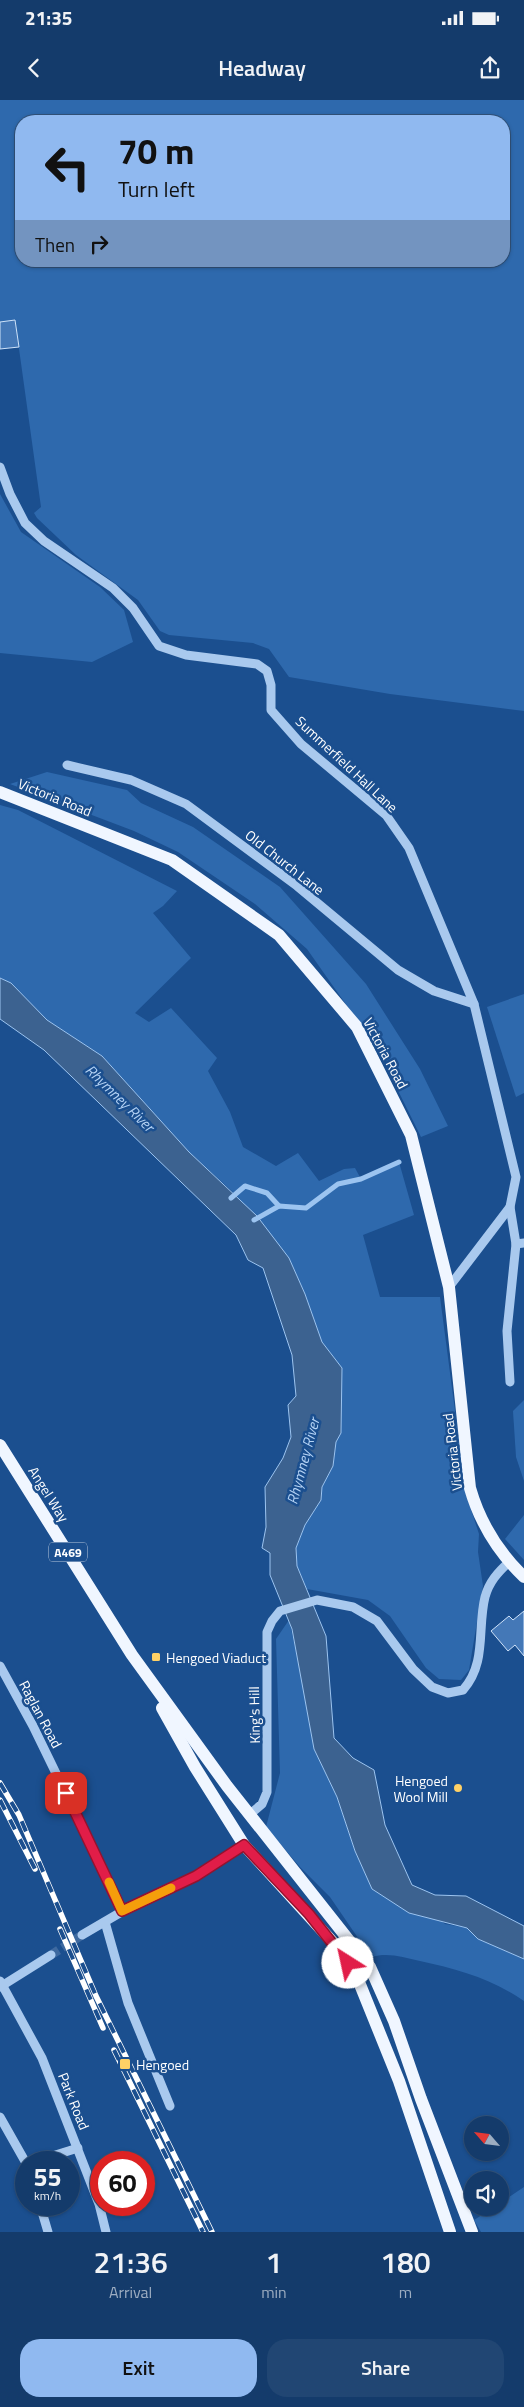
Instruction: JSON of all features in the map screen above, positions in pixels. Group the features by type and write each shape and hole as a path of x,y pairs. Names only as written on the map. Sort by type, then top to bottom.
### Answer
{"main road":[{"name":"Victoria Road","path":"0,792 172,860 280,935 357,1027 411,1135 449,1287 470,1488 478,1517 509,1562 524,1577"},
{"name":"Angel Way","path":"0,1445 136,1660"},
{"name":"A469","path":"136,1660 249,1815 370,1966 394,2021 421,2099 472,2232"},
{"name":"A469","path":"136,1660 195,1767 244,1845 333,1942 357,1977 399,2082 450,2232"}],"street":[{"name":"Summerfield Hall Lane","path":"0,466 10,494 25,523 44,541 113,588 133,608 159,646 186,655 257,664 267,671 271,685 271,710 301,744 386,816 409,848 474,1004 516,1177 510,1207 449,1287"},
{"name":"Old Church Lane","path":"67,765 131,780 186,804 297,886 398,970 434,991 474,1004"},
{"path":"510,1207 520,1243 508,1331 510,1382"},
{"name":"King's Hill","path":"249,1815 262,1804 268,1792 266,1632 280,1611 317,1600 353,1607 377,1622 413,1669 432,1687 448,1693 463,1690 476,1672 482,1643 485,1597 497,1573 509,1562"},
{"name":"Raglan Road","path":"0,1666 33,1726 122,1911"},
{"path":"82,1936 122,1911 196,1876 244,1845"},
{"path":"105,1922 128,2003 170,2106"},
{"path":"1,1985 51,1955"},
{"name":"Park Road","path":"1,1985 42,2058 99,2204 106,2232"},
{"path":"0,2117 19,2151"},
{"path":"68,2151 78,2148"},
{"path":"43,2216 48,2232"}],"shaded area":[{"path":"0,100 524,100 524,711 390,694 289,677 269,649 253,643 169,635 160,631 138,600 76,555 34,513 41,507 15,320 0,322"},
{"path":"0,494 21,532 100,587 124,610 133,642 92,662 0,653"},
{"path":"47,772 127,790 141,803 193,827 280,887 366,984 420,1069 448,1126 421,1137 378,1050 307,949 255,904 178,852 134,831 10,784"},
{"path":"0,805 18,810 177,891 163,906 153,913 191,958 135,1013 149,1022 171,1008 217,1058 208,1071 230,1112 243,1147 276,1166 298,1153 319,1181 344,1169 355,1168 361,1179 399,1162 414,1215 363,1235 380,1297 440,1297 466,1494 479,1534 478,1552 483,1586 469,1670 461,1680 439,1679 426,1668 390,1616 368,1600 307,1589 297,1566 296,1548 305,1525 321,1500 322,1487 333,1466 336,1442 341,1433 342,1368 322,1342 305,1294 289,1258 235,1194 189,1152 102,1056 47,1020 11,983 0,978"},
{"path":"524,994 524,1093 516,1097 487,1007"},
{"path":"524,1400 524,1481 516,1457 513,1411"},
{"path":"524,1515 524,1560 505,1539"},
{"path":"289,1620 301,1673 314,1749 337,1797 355,1851 445,1924 467,1928 478,1939 524,1959 524,2001 500,1987 461,1971 396,1956 383,1955 371,1957 330,1897 300,1867 266,1827 280,1773 276,1639"},
{"path":"524,2187 524,2232 481,2232 474,2220 480,2216 509,2216 509,2197"}],"water":[{"name":"Rhymney River","path":"0,978 11,983 47,1020 102,1056 189,1152 257,1216 289,1258 305,1294 322,1342 342,1368 341,1433 336,1442 333,1466 322,1487 321,1500 305,1525 296,1548 297,1566 326,1636 334,1738 353,1758 374,1770 385,1825 412,1885 435,1895 466,1896 524,1926 524,1959 478,1939 467,1928 409,1913 372,1889 355,1851 337,1797 314,1749 292,1629 270,1575 270,1553 262,1548 266,1527 265,1487 283,1458 291,1437 288,1405 296,1396 292,1355 263,1268 248,1260 236,1235 44,1050 0,1019"}],"building":[{"path":"15,320 19,347 0,349 0,322"},
{"path":"524,1611 524,1656 515,1645 508,1651 491,1631 509,1616 513,1620"}],"waterway":[{"path":"254,1220 279,1206 306,1208 338,1184 361,1179 399,1162"},
{"path":"231,1198 245,1186 267,1193 279,1206"}],"tunnel":[{"path":"51,1955 82,1935"}],"railway":[{"path":"0,1783 19,1815 96,1996 212,2232"},
{"path":"0,1800 35,1869"},
{"path":"60,1929 103,2028"},
{"path":"114,2050 203,2232"}],"slow traffic":[{"path":"109,1882 122,1911 171,1888"}],"place":[{"name":"Hengoed Viaduct","path":"156,1657"},
{"name":"Hengoed Wool Mill","path":"458,1788"},
{"name":"Hengoed","path":"125,2064"}],"route":[{"path":"66,1793 122,1911 196,1876 244,1845 339,1948 348,1963"}]}
